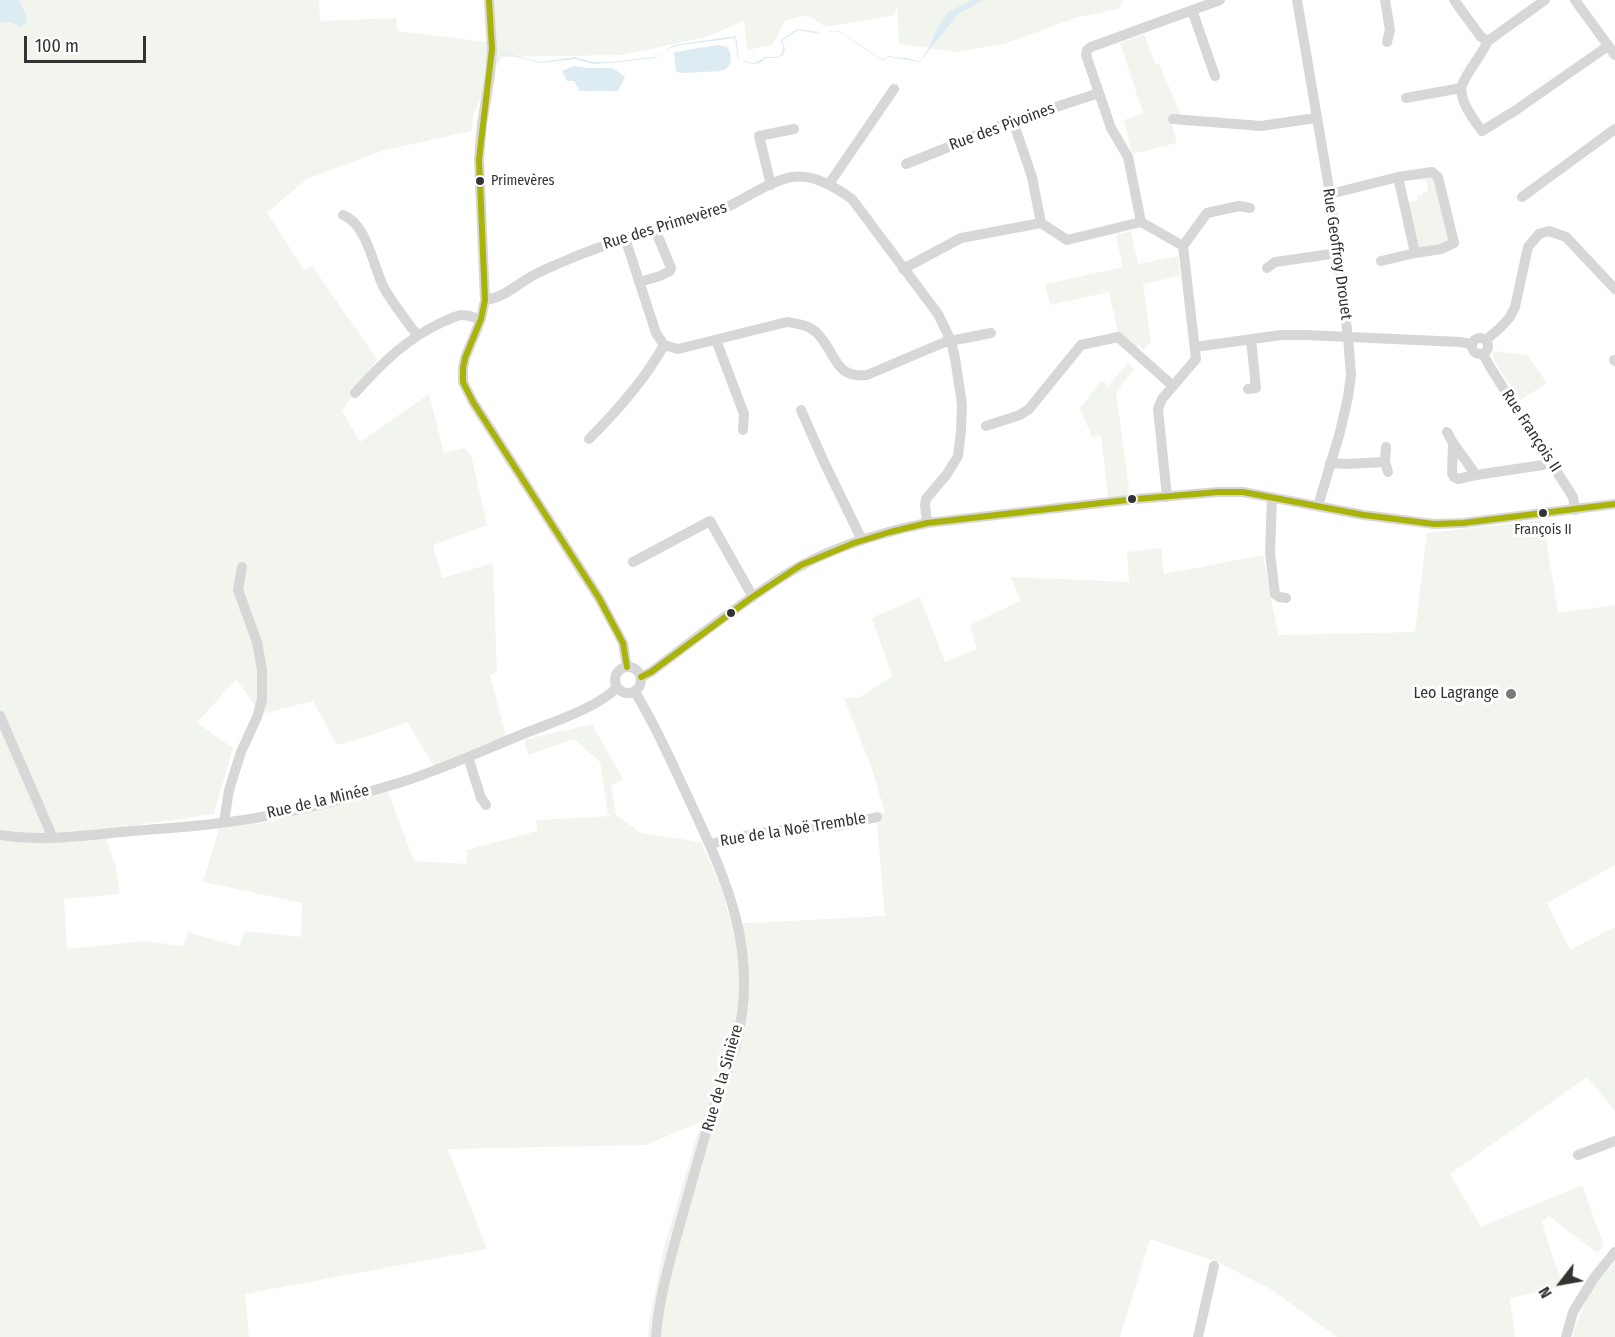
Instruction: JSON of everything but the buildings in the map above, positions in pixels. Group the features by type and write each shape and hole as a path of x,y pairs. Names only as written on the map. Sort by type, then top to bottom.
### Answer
{"street":[{"path":"489,0 492,49 479,159 485,300 481,319 465,358 464,382 466,390 599,598 623,643 627,667"},
{"path":"1141,222 1128,157 1111,128 1086,55 1087,50 1220,0"},
{"name":"Rue Geoffroy Drouet","path":"1297,0 1330,194 1348,337 1351,384 1340,432 1318,506"},
{"path":"1385,0 1390,30 1387,42"},
{"path":"1454,0 1481,37 1488,41"},
{"path":"1545,0 1488,41 1484,51 1462,83 1461,88 1469,113 1482,132 1608,46"},
{"path":"1575,0 1615,56"},
{"path":"1192,10 1215,76"},
{"path":"1406,98 1461,88"},
{"path":"829,184 894,89"},
{"name":"Rue des Pivoines","path":"906,164 958,142 1099,93"},
{"path":"1173,119 1261,126 1316,118"},
{"path":"1013,122 1032,177 1041,222 1067,240 1141,222 1183,246"},
{"path":"771,185 759,136 794,129"},
{"path":"1522,196 1615,129"},
{"path":"1330,194 1398,177 1432,172 1438,177 1454,243 1441,249 1381,261"},
{"name":"Rue des Primevères","path":"485,300 507,293 540,271 601,246 726,209 771,185 792,177 811,178 829,184 852,199 938,314 951,341 959,376 962,431 958,456 925,505 927,523"},
{"path":"1398,177 1414,253"},
{"path":"1167,497 1158,410 1162,399 1196,359 1183,246 1207,213 1239,206 1250,208"},
{"path":"343,215 351,218 367,242 386,290 417,335"},
{"path":"903,269 961,238 1041,222"},
{"path":"639,282 660,276 670,271 671,268 655,229"},
{"path":"1486,340 1510,317 1515,307 1528,247 1539,234 1549,231 1566,237 1615,289"},
{"path":"625,238 656,333 664,345 678,349 787,322 805,325 817,333 842,369 856,377 867,375 945,342 991,333"},
{"path":"1267,268 1275,262 1338,253"},
{"path":"355,393 400,347 430,327 461,315 481,319"},
{"path":"1195,347 1281,335 1471,344"},
{"path":"986,426 1020,414 1029,408 1081,345 1118,337 1173,386"},
{"path":"1476,338 1486,340 1488,348 1483,354 1472,350 1471,344 1476,338"},
{"path":"1248,389 1256,388 1251,339"},
{"path":"716,340 744,414 743,430"},
{"path":"590,439 616,411 655,361 664,345"},
{"name":"Rue François II","path":"1483,354 1573,497 1575,510"},
{"path":"801,410 862,540"},
{"path":"1447,432 1476,475"},
{"path":"1453,443 1452,473 1458,478 1550,462"},
{"path":"1330,463 1386,467 1386,447"},
{"path":"641,677 786,574 832,551 862,540 893,530 927,523 1218,492 1243,492 1434,524 1464,523 1615,504"},
{"path":"1272,497 1270,553 1273,580 1275,594 1286,598"},
{"path":"633,562 707,516 753,597"},
{"path":"224,822 229,790 262,700 262,670 257,642 238,590 242,567"},
{"path":"627,667 634,668 641,677 640,685 635,692 631,693 623,693 615,683 618,670 627,667"},
{"name":"Rue de la Minée","path":"0,835 24,839 53,838 217,824 296,809 405,780 468,757 584,709 617,688"},
{"name":"Rue de la Sinière","path":"635,692 648,713 724,878 736,913 744,958 745,993 737,1040 716,1102 667,1272 656,1337"},
{"path":"0,716 53,838"},
{"path":"468,757 481,798 486,804"},
{"name":"Rue de la Noë Tremble","path":"710,844 753,834 796,828 839,826 877,817"},
{"path":"1578,1155 1615,1141"},
{"path":"1566,1337 1573,1312 1594,1278 1615,1252"},
{"path":"1198,1337 1214,1266"}],"shaded area":[{"path":"0,0 19,0 27,16 26,23 20,27 11,22 0,22"},
{"path":"19,0 319,0 320,21 396,18 398,31 487,42 484,0 1124,0 1118,9 1075,18 1007,43 957,52 899,44 897,6 894,15 827,27 806,15 785,21 772,45 747,50 744,21 706,37 622,55 501,57 473,115 472,131 381,151 307,179 267,213 304,270 312,266 377,359 342,411 360,442 429,394 444,453 465,448 471,455 487,525 433,545 442,578 493,563 497,672 490,675 506,736 434,766 407,722 337,745 313,701 261,714 236,679 197,723 233,748 214,814 103,830 116,868 120,894 64,899 67,949 143,941 183,946 188,932 239,947 245,931 301,937 302,903 203,882 219,829 269,822 388,792 414,861 467,864 467,850 537,831 536,820 612,816 608,814 600,762 574,739 528,755 524,740 592,724 623,779 611,786 616,815 641,833 701,842 720,885 732,924 885,916 876,814 885,813 871,766 844,698 860,697 892,676 872,618 920,597 945,662 977,649 970,625 1020,601 1011,577 1129,582 1127,552 1161,548 1164,574 1263,555 1278,635 1415,632 1427,533 1543,520 1558,613 1615,605 1615,865 1547,903 1570,950 1615,927 1615,1111 1587,1077 1450,1174 1481,1227 1582,1185 1604,1246 1597,1253 1549,1216 1542,1222 1564,1286 1510,1298 1515,1337 1337,1337 1272,1290 1220,1263 1150,1239 1120,1337 648,1337 663,1251 701,1122 646,1145 448,1149 487,1249 245,1294 249,1337 0,1337 0,22 11,22 27,15"},
{"path":"972,0 982,0 957,15 920,62 889,57 883,61 842,33 832,31 843,33 883,60 889,56 918,61 930,46 936,30 947,13"},
{"path":"797,29 826,32 814,33 798,30 782,41 785,49 783,55 776,58 765,58 760,63 753,64 738,60 735,38 675,46 655,58 611,63 593,64 575,59 541,63 500,53 541,62 575,57 593,62 611,62 655,57 674,45 736,36 739,60 753,63 765,57 776,57 782,54 783,45 780,41"},
{"path":"1144,34 1155,64 1159,63 1181,116 1170,117 1177,143 1132,154 1124,120 1143,113 1120,43"},
{"path":"717,45 727,47 730,54 730,64 725,69 676,72 675,52"},
{"path":"573,66 613,68 625,77 618,91 580,91 574,81 567,81 562,71"},
{"path":"1430,174 1435,179 1449,240 1446,244 1422,250 1416,246 1407,203 1418,200 1417,196 1428,192 1426,179 1420,180 1420,178"},
{"path":"1131,231 1138,264 1178,256 1180,276 1143,284 1151,342 1143,350 1139,345 1135,348 1118,334 1109,292 1050,305 1045,284 1123,267 1116,235"},
{"path":"1494,351 1527,355 1547,383 1520,400 1494,361"},
{"path":"1128,363 1134,369 1116,392 1130,496 1108,497 1101,436 1092,437 1080,408 1101,381 1108,386"},
{"path":"1615,1262 1615,1337 1573,1337 1575,1326 1592,1288"}],"transit line":[{"path":"489,0 492,49 479,159 485,300 481,319 465,358 463,382 473,402 599,598 623,643 627,667"},
{"path":"641,677 801,565 854,543 927,523 1218,492 1243,492 1364,515 1434,524 1463,523 1615,504"}],"place":[{"name":"Primevères","path":"480,181"},
{"name":"François II","path":"1543,513"},
{"name":"Leo Lagrange","path":"1511,694"}]}
